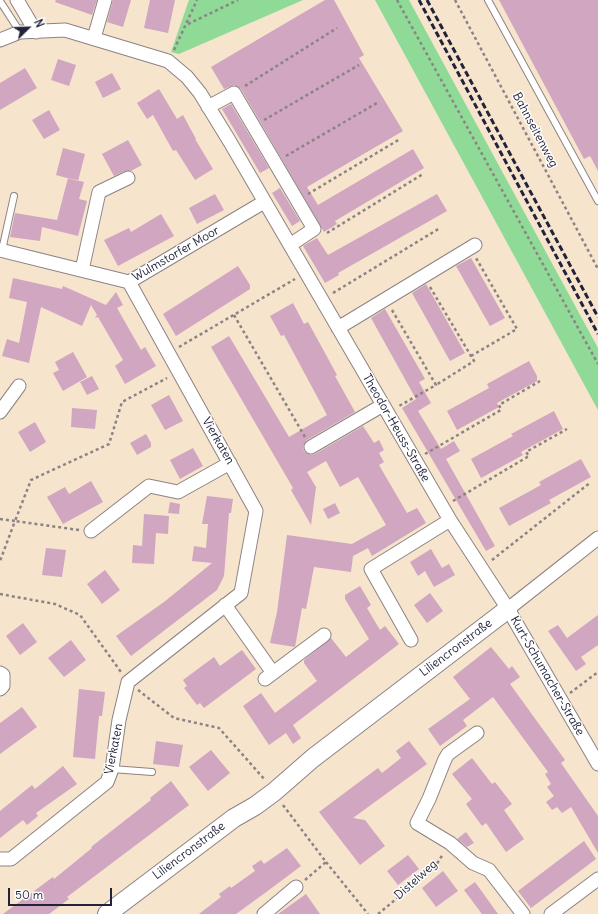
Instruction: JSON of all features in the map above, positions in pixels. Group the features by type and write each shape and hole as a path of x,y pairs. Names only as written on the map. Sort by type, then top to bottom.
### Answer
{"street":[{"path":"17,0 36,32"},
{"path":"94,38 105,0"},
{"name":"Theodor-Heuss-Straße","path":"0,40 20,32 65,30 168,61 188,77 208,107 306,272 442,507 508,609"},
{"path":"208,107 234,93 254,126 314,229 290,245"},
{"path":"82,270 99,192 128,178"},
{"name":"Wulmstorfer Moor","path":"1,250 129,282 264,202"},
{"path":"338,328 472,247"},
{"name":"Vierkaten","path":"0,859 11,859 107,782 112,769 119,720 128,682 241,593 256,511 129,282"},
{"path":"0,412 19,386"},
{"path":"310,447 385,409"},
{"path":"91,531 149,486 178,492 230,462"},
{"path":"411,640 371,569 450,520"},
{"name":"Liliencronstraße","path":"107,914 234,818 249,798 272,779 287,768 313,758 508,609 598,538"},
{"path":"225,605 269,676 324,636"},
{"name":"Kurt-Schumacher-Straße","path":"508,609 598,764"},
{"path":"0,673 3,675 3,686 0,689"},
{"path":"477,732 448,754 417,823 450,843 473,863 488,870 523,914"},
{"path":"551,914 566,910 598,879"},
{"path":"264,914 296,887"}],"lane":[{"path":"488,0 598,201"},
{"path":"0,1 20,32"},
{"path":"1,250 14,196"},
{"path":"112,769 152,772"}],"path":[{"path":"168,61 188,24 197,0"},
{"path":"188,24 238,0"},
{"path":"397,0 598,364"},
{"name":"Bahnseitenweg","path":"455,0 598,269"},
{"path":"234,93 337,28"},
{"path":"254,126 360,65"},
{"path":"275,163 377,103"},
{"path":"297,200 400,139"},
{"path":"314,229 320,237 423,174"},
{"path":"321,299 440,228"},
{"path":"471,356 518,329 472,247"},
{"path":"168,353 306,272"},
{"path":"385,409 436,385 474,361 424,276"},
{"path":"385,300 436,385"},
{"path":"234,315 310,447"},
{"path":"0,561 31,480 109,444 122,402 178,372"},
{"path":"415,460 501,410 499,405 540,381"},
{"path":"442,507 529,456 526,452 567,429"},
{"path":"482,568 590,482"},
{"path":"0,519 91,531"},
{"path":"561,699 598,672"},
{"path":"281,801 283,807 368,914"},
{"name":"Distelweg","path":"378,914 435,867 450,843"},
{"path":"296,887 326,862"}],"green space":[{"path":"189,0 303,0 179,54 171,52"},
{"path":"375,0 409,0 598,348 598,410"}],"building":[{"path":"56,0 97,0 92,15 55,2"},
{"path":"113,0 131,0 123,27 107,22"},
{"path":"150,0 175,0 168,33 144,28"},
{"path":"325,0 334,0 364,55 359,58 403,131 307,187 318,205 413,149 424,168 335,221 337,224 324,232 241,89 234,85 224,89 211,67"},
{"path":"499,0 598,0 598,171 590,156 584,159"},
{"path":"58,59 76,65 69,86 51,80"},
{"path":"25,68 37,88 0,110 0,83"},
{"path":"112,73 121,89 103,98 95,82"},
{"path":"159,89 177,119 183,115 213,169 195,180 176,150 173,151 153,115 147,119 137,103"},
{"path":"231,104 269,168 260,173 222,109"},
{"path":"49,110 60,130 44,139 32,120"},
{"path":"128,140 142,165 131,171 125,171 114,176 102,154"},
{"path":"63,148 85,154 78,181 56,175"},
{"path":"68,178 84,182 79,199 87,201 78,236 42,227 40,241 10,237 15,213 57,220"},
{"path":"280,188 300,221 292,226 272,193"},
{"path":"215,194 224,210 197,224 189,208"},
{"path":"437,194 447,211 338,273 339,275 325,283 303,246 317,238 328,255"},
{"path":"161,214 174,236 118,266 104,240 129,228 131,232"},
{"path":"471,258 505,318 490,326 456,266"},
{"path":"238,266 250,285 250,289 176,336 163,314"},
{"path":"13,278 62,289 63,286 106,305 116,292 123,305 117,308 141,350 145,347 156,366 125,384 115,366 123,360 98,317 95,318 97,315 91,305 82,326 41,307 29,363 2,356 7,339 19,343 27,302 9,298"},
{"path":"426,284 465,353 450,361 412,293"},
{"path":"293,303 304,324 308,322 355,412 307,440 303,447 304,451 311,455 315,454 363,426 374,443 379,440 384,450 379,453 384,462 379,465 407,513 417,508 426,523 372,556 368,548 353,556 351,572 314,567 306,609 302,608 295,647 270,643 277,612 287,535 352,544 386,525 358,477 340,487 326,461 307,472 316,487 311,525 291,490 293,488 211,347 229,336 289,437 327,415 284,335 281,336 270,316"},
{"path":"385,309 425,379 419,382 431,403 418,411 441,449 454,441 460,451 446,459 495,546 486,551 402,408 416,399 371,318"},
{"path":"73,352 87,377 63,391 53,373 59,370 55,362"},
{"path":"529,361 537,376 537,381 497,403 499,407 457,430 447,411 489,388 487,384"},
{"path":"92,376 99,389 87,395 80,382"},
{"path":"169,395 183,421 165,430 151,405"},
{"path":"72,408 97,410 95,429 71,427"},
{"path":"554,411 563,429 521,452 523,455 481,478 471,459 513,436 511,434"},
{"path":"35,422 46,442 30,452 18,432"},
{"path":"146,434 151,443 151,447 137,455 130,443"},
{"path":"193,448 203,466 180,479 170,460"},
{"path":"581,459 591,477 549,500 551,503 509,526 499,508 541,485 539,482"},
{"path":"91,481 103,502 63,524 47,497 65,487 69,494"},
{"path":"207,496 233,499 231,513 229,513 224,576 217,590 131,656 116,636 164,602 212,563 192,561 194,546 206,548 208,524 202,524"},
{"path":"170,502 180,504 179,514 168,513"},
{"path":"335,503 340,513 328,519 323,509"},
{"path":"144,514 169,516 168,534 156,533 154,564 132,563 133,545 142,546"},
{"path":"46,548 66,550 62,577 42,575"},
{"path":"431,549 442,568 449,564 455,575 434,587 425,571 418,576 410,562"},
{"path":"105,570 120,590 102,604 87,584"},
{"path":"360,586 371,605 367,608 380,630 385,626 399,644 293,725 301,738 293,744 286,733 269,745 243,706 261,693 275,713 317,681 304,663 304,660 331,638 346,657 369,639 345,599 345,595"},
{"path":"430,593 443,611 427,623 414,605"},
{"path":"598,615 598,645 581,657 586,664 576,671 548,631 558,625 567,638"},
{"path":"23,623 37,642 20,655 6,636"},
{"path":"71,640 86,660 64,677 48,658"},
{"path":"491,647 509,669 512,666 520,677 510,684 565,760 561,763 598,816 598,853 571,807 562,813 557,807 552,810 546,802 554,796 547,787 551,784 545,774 548,772 493,697 463,720 467,726 440,746 428,729 470,699 453,677"},
{"path":"242,650 256,669 204,708 200,703 197,705 184,688 187,686 183,680 214,657 220,666"},
{"path":"79,689 105,692 102,716 99,716 95,759 73,757"},
{"path":"22,707 37,727 0,754 0,723"},
{"path":"156,741 183,745 179,767 153,764"},
{"path":"409,741 427,764 353,818 365,820 385,846 360,865 319,812 378,768 382,773 401,758 396,751"},
{"path":"211,750 230,773 208,791 189,767"},
{"path":"472,758 492,784 495,782 512,804 504,810 524,839 506,852 486,823 482,826 466,804 472,799 452,774"},
{"path":"63,766 77,784 36,813 38,816 27,825 23,820 0,838 0,811 32,785 35,789"},
{"path":"171,781 189,805 67,897 69,899 49,914 3,914 53,877 54,879 92,848 91,847 151,800 150,798"},
{"path":"466,832 474,843 467,847 457,839"},
{"path":"584,841 596,859 531,908 518,891"},
{"path":"287,848 301,866 236,914 199,914 221,897 219,894 230,886 231,888 255,871 252,866 261,860 264,864"},
{"path":"408,855 419,869 398,885 387,871"},
{"path":"443,871 458,891 436,907 422,888"},
{"path":"475,882 498,914 482,914 464,890"},
{"path":"306,894 320,914 278,914"}],"railway":[{"path":"419,0 598,334"},
{"path":"427,0 598,317"}]}
